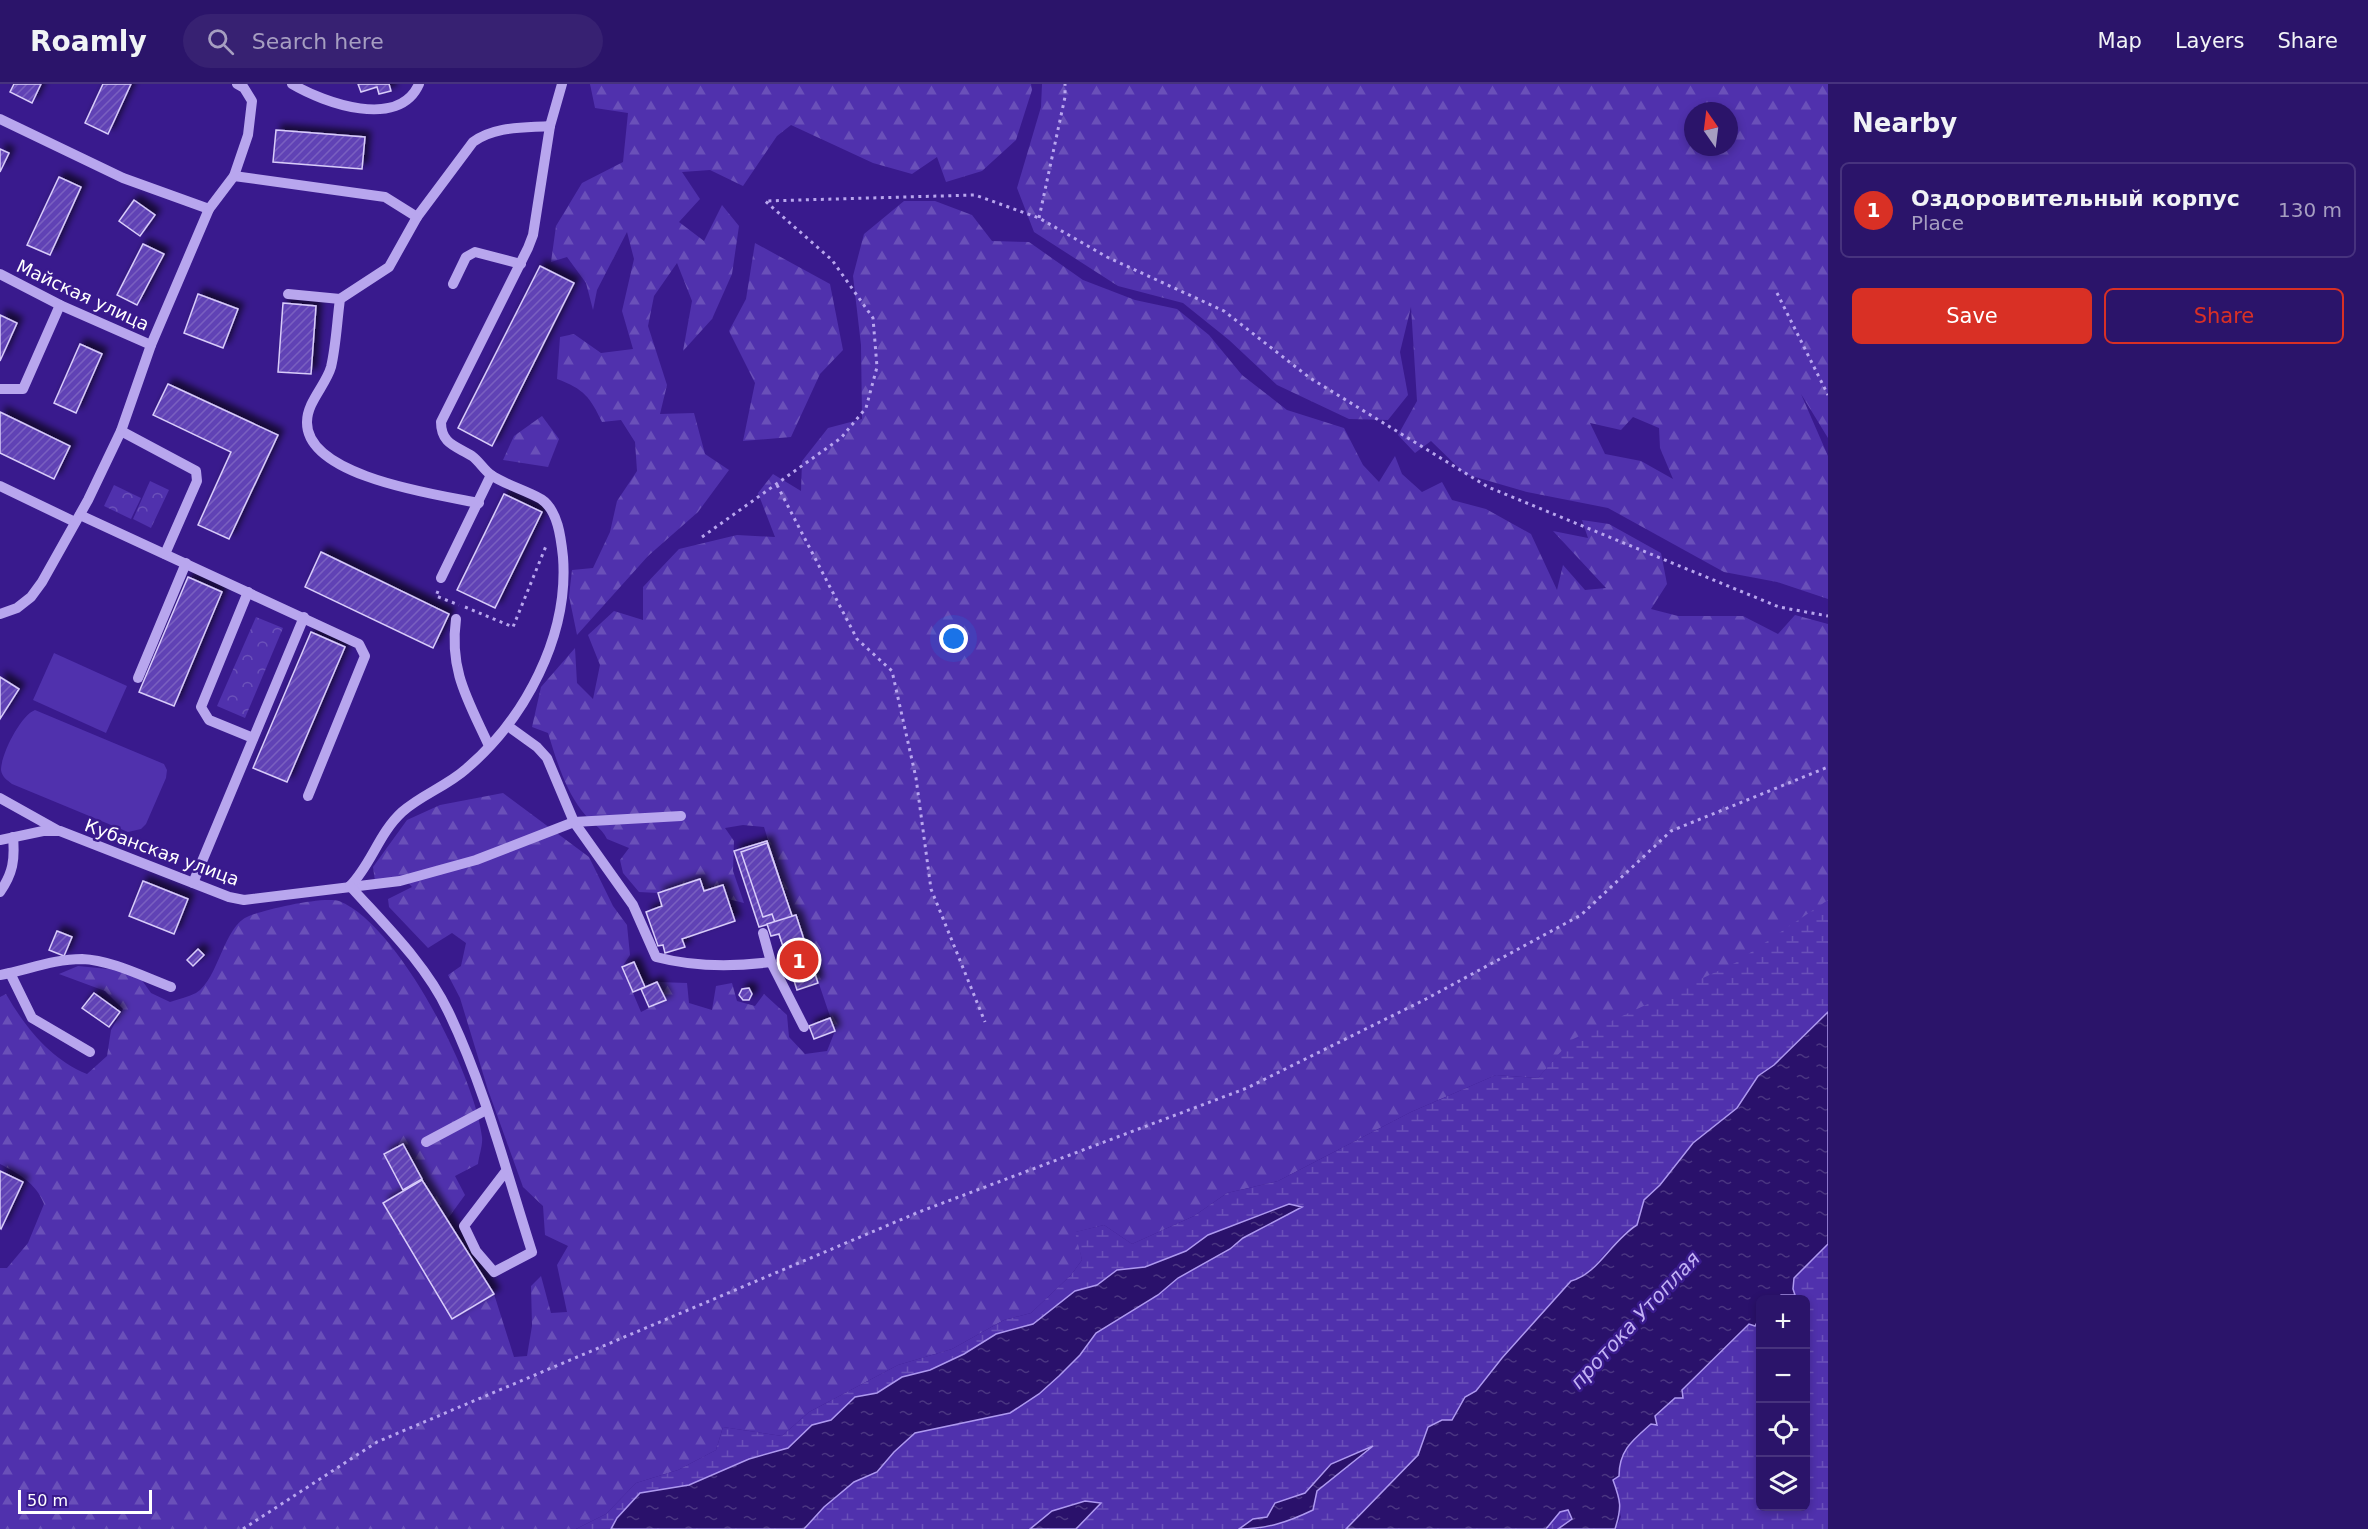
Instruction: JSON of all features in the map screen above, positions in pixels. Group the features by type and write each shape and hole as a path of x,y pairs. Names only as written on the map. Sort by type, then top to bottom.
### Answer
{"street":[{"path":"0,614 17,608 31,597 78,518 121,431 151,345 209,209 234,176 248,135 252,101 244,88 237,84"},
{"path":"292,84 325,100 374,109 390,108 405,102 419,84"},
{"path":"506,1171 464,1226 476,1251 494,1272 532,1252 506,1171 486,1110 448,1010 415,957 350,886 361,875 387,829 403,812 449,783 508,726 543,669 561,598 564,569 552,510 543,500 491,475 472,456 446,441 441,432 441,422 521,264 533,235 550,126 562,84"},
{"path":"0,119 123,178 209,209"},
{"path":"288,294 340,299 389,267 417,217 473,142 484,133 550,126"},
{"path":"234,176 385,197 417,217"},
{"path":"453,284 465,257 476,252 521,264"},
{"name":"Майская улица","path":"0,274 60,305 151,345"},
{"path":"340,299 330,369 307,421 311,438 325,456 348,469 408,490 479,503"},
{"path":"0,389 23,389 60,305"},
{"path":"121,431 196,471 197,481 165,554"},
{"path":"441,578 491,475"},
{"path":"0,486 186,563 354,640 364,650 365,656 308,796"},
{"path":"138,678 186,563"},
{"path":"248,592 201,707 209,720 253,738"},
{"path":"193,883 304,617"},
{"path":"456,619 454,659 489,746"},
{"path":"508,726 537,747 547,758 574,822 633,905 656,957 675,962 736,966 771,962"},
{"path":"0,798 60,831"},
{"name":"Кубанская улица","path":"0,840 60,831 229,897 244,900 400,881 466,863 574,822 681,816"},
{"path":"0,892 11,876 15,858 13,837"},
{"path":"763,933 771,962 804,1027"},
{"path":"90,1052 32,1018 5,974 57,961 82,959 98,961 171,987"},
{"path":"426,1142 486,1110"}],"path":[{"path":"1039,218 1065,97 1065,84"},
{"path":"702,537 841,438 866,408 877,367 873,318 832,260 765,201 975,195 1039,218 1107,257 1224,311 1310,378 1488,487 1779,608 1828,616"},
{"path":"1777,293 1828,395"},
{"path":"777,485 857,639 892,670 916,778 931,889 985,1022"},
{"path":"441,578 436,596 513,627 556,521"},
{"path":"243,1529 377,1442 919,1212 1247,1088 1426,999 1581,915 1671,831 1828,766"}],"green space":[{"path":"590,84 1031,84 1032,90 1016,140 982,171 946,182 937,157 912,174 873,163 791,125 777,136 743,186 710,170 682,172 700,199 679,222 704,241 722,205 739,226 732,274 712,319 683,351 692,301 677,263 654,296 648,326 667,385 660,414 694,413 705,454 729,470 698,512 648,556 577,635 569,596 572,570 593,568 610,532 617,501 637,471 635,442 621,420 602,422 594,406 580,390 557,379 560,337 574,334 601,353 633,349 622,311 634,259 627,232 597,290 593,310 586,283 567,257 551,262 556,226 582,183 623,162 628,113 595,108"},
{"path":"1042,84 1828,84 1828,438 1801,394 1828,456 1828,599 1777,582 1724,572 1608,508 1527,492 1465,474 1431,441 1415,453 1398,435 1417,401 1411,307 1400,352 1408,395 1388,420 1349,419 1277,385 1229,340 1183,303 1118,286 1034,232 1017,188 1041,107","holes":["1633,417 1659,428 1660,448 1673,479 1641,461 1605,454 1590,423 1621,430"]},
{"path":"904,201 935,201 972,215 992,241 1029,242 1083,280 1135,300 1177,309 1209,335 1242,375 1287,410 1344,428 1363,465 1379,482 1395,456 1402,474 1422,492 1442,482 1452,500 1486,509 1531,534 1557,590 1563,565 1585,590 1606,588 1553,531 1588,538 1582,520 1609,524 1661,553 1667,584 1651,609 1678,616 1743,616 1778,634 1795,615 1828,624 1828,1012 1346,1529 1260,1529 1498,1125 1571,1041 1538,1078 1496,1075 1411,1112 1278,1181 1227,1193 1194,1216 1132,1244 1104,1225 1076,1232 1082,1260 1071,1275 1031,1313 1004,1320 952,1349 898,1365 809,1412 782,1436 723,1427 716,1450 678,1470 636,1483 606,1514 576,1529 0,1529 0,1268 7,1268 28,1243 44,1204 32,1185 0,1164 0,997 6,994 30,1030 50,1051 61,1060 87,1074 107,1056 111,1030 123,1009 105,991 59,974 78,966 118,970 141,979 151,993 170,1002 190,996 204,986 233,930 249,916 294,904 321,900 339,901 362,915 385,939 408,969 430,1004 465,1077 482,1137 478,1164 455,1176 465,1195 446,1221 403,1144 384,1154 403,1190 415,1184 383,1203 452,1318 494,1294 514,1357 527,1356 532,1326 531,1286 541,1276 551,1313 567,1312 557,1265 568,1246 545,1235 543,1206 523,1187 488,1090 460,998 448,975 461,966 466,943 452,933 428,948 389,907 388,899 412,887 402,876 375,881 373,867 407,820 440,805 503,793 589,857 613,906 627,925 630,955 622,967 641,1012 665,1000 657,982 687,983 689,1003 712,1010 716,986 732,983 737,1001 755,1006 764,994 787,1015 789,1037 805,1054 827,1051 835,1031 796,916 792,917 764,827 743,825 725,828 734,841 733,871 744,903 728,899 723,885 704,891 699,879 658,893 639,892 623,873 620,860 629,848 607,839 582,811 566,784 548,733 532,727 541,687 575,648 577,683 593,699 600,665 588,635 614,611 643,620 643,587 679,549 737,535 775,537 758,493 773,474 801,491 802,461 828,428 862,419 861,345 853,276 864,234"},
{"path":"755,243 830,284 843,350 820,374 791,437 743,441 755,383 729,331 746,299"},
{"path":"542,416 559,439 548,467 503,460 514,436"},
{"path":"150,481 169,490 151,528 133,519"},
{"path":"114,485 141,498 131,519 104,506"},
{"path":"256,617 283,628 245,718 217,706"},
{"path":"54,653 127,686 106,733 33,700"},
{"path":"35,710 164,764 167,770 166,778 146,824 141,829 128,832 12,784 2,775 2,763 8,745 24,719"},
{"path":"1828,900 1828,1012 1774,1065 1758,1076 1737,1108 1693,1143 1660,1185 1644,1200 1637,1225 1624,1233 1583,1278 1502,1357 1476,1391 1465,1397 1452,1420 1442,1420 1428,1427 1418,1455 1346,1529 1260,1529 1317,1491 1370,1448 1331,1464 1305,1493 1275,1503 1267,1517 1253,1519 1239,1529 1076,1529 1085,1519 1052,1511 1030,1529 804,1529 824,1507 854,1482 877,1472 915,1433 1010,1413 1039,1394 1080,1355 1096,1333 1158,1295 1178,1278 1230,1249 1243,1238 1301,1207 1290,1204 1208,1235 1186,1251 1145,1267 1117,1270 1097,1285 1075,1291 1033,1324 996,1334 964,1354 930,1370 902,1377 877,1393 855,1397 831,1420 812,1425 788,1448 749,1459 689,1485 640,1493 617,1518 611,1529 576,1529 606,1514 636,1483 678,1470 716,1450 723,1427 782,1436 809,1412 898,1365 952,1349 1004,1320 1031,1313 1071,1275 1082,1260 1075,1232 1104,1225 1132,1244 1194,1216 1227,1193 1278,1181 1411,1112 1496,1075 1538,1078 1571,1040 1735,963"},
{"path":"1828,1244 1828,1529 1615,1529 1621,1517 1613,1480 1619,1476 1624,1452 1651,1424 1657,1425 1655,1417 1749,1324 1755,1326 1756,1324 1756,1511 1810,1511 1810,1295 1781,1295 1793,1289 1794,1278"},
{"path":"1569,1510 1572,1519 1558,1529 1546,1529 1560,1512"}],"water":[{"name":"протока Утоплая","path":"1828,1012 1828,1244 1794,1278 1795,1295 1756,1295 1755,1326 1749,1324 1682,1390 1683,1398 1675,1398 1655,1416 1657,1425 1651,1424 1628,1446 1621,1459 1619,1476 1613,1480 1620,1504 1615,1529 1558,1529 1572,1519 1568,1510 1560,1512 1546,1529 1346,1529 1418,1455 1428,1427 1442,1420 1452,1420 1465,1397 1476,1391 1502,1358 1571,1281 1589,1271 1628,1231 1637,1225 1644,1200 1660,1185 1693,1143 1737,1108 1758,1076 1774,1065"},
{"path":"1289,1204 1302,1207 1243,1238 1230,1249 1178,1278 1158,1295 1096,1333 1080,1355 1039,1394 1010,1413 915,1433 877,1472 854,1482 824,1507 804,1529 611,1529 617,1518 640,1493 689,1485 749,1459 788,1448 812,1425 831,1420 855,1397 877,1393 902,1377 930,1370 964,1354 996,1334 1033,1324 1075,1291 1097,1285 1117,1270 1145,1267 1186,1251 1208,1235"},
{"path":"1373,1446 1317,1491 1313,1510 1277,1524 1239,1529 1253,1519 1267,1517 1275,1503 1305,1493 1331,1464"},
{"path":"1085,1501 1101,1503 1076,1529 1030,1529 1052,1511"}],"building":[{"path":"14,84 41,84 32,103 10,92"},
{"path":"103,84 131,84 108,134 85,123"},
{"path":"358,84 389,84 391,91 379,94 377,87 361,92"},
{"path":"276,130 365,137 362,169 273,162"},
{"path":"0,149 9,153 0,172"},
{"path":"59,177 81,187 50,255 27,245"},
{"path":"134,200 155,215 140,236 119,221"},
{"path":"143,244 164,254 137,305 117,295"},
{"path":"540,266 574,283 492,446 458,428"},
{"path":"198,294 238,309 223,348 184,333"},
{"path":"283,303 316,306 311,374 278,372"},
{"path":"0,315 17,323 0,361"},
{"path":"80,344 102,354 76,413 54,403"},
{"path":"168,384 278,435 229,539 198,525 231,452 153,415"},
{"path":"0,412 70,446 54,479 0,453"},
{"path":"504,494 542,512 495,608 457,590"},
{"path":"321,552 449,614 433,648 305,587"},
{"path":"188,577 222,592 174,706 139,692"},
{"path":"311,632 345,647 287,782 253,768"},
{"path":"0,677 19,689 0,719"},
{"path":"767,841 792,917 759,927 734,851"},
{"path":"767,843 812,974 795,980 772,914 763,917 741,852"},
{"path":"700,879 704,891 723,885 735,921 682,939 685,947 665,953 663,945 658,946 646,912 662,906 658,893"},
{"path":"143,881 188,899 174,934 129,916"},
{"path":"796,915 818,983 797,990 779,934 771,936 767,924"},
{"path":"57,931 72,937 64,956 49,950"},
{"path":"198,949 204,955 193,966 187,960"},
{"path":"634,962 645,987 633,992 622,967"},
{"path":"657,982 666,1000 649,1007 641,989"},
{"path":"749,988 752,994 749,1000 743,1000 739,995 742,989"},
{"path":"94,993 120,1012 109,1027 82,1008"},
{"path":"830,1018 835,1031 814,1039 809,1026"},
{"path":"403,1144 422,1179 403,1190 384,1154"},
{"path":"0,1171 23,1182 1,1229 0,1228"},
{"path":"422,1180 494,1294 452,1319 383,1203"}],"place":[{"name":"Оздоровительный корпус","path":"799,960"}]}
